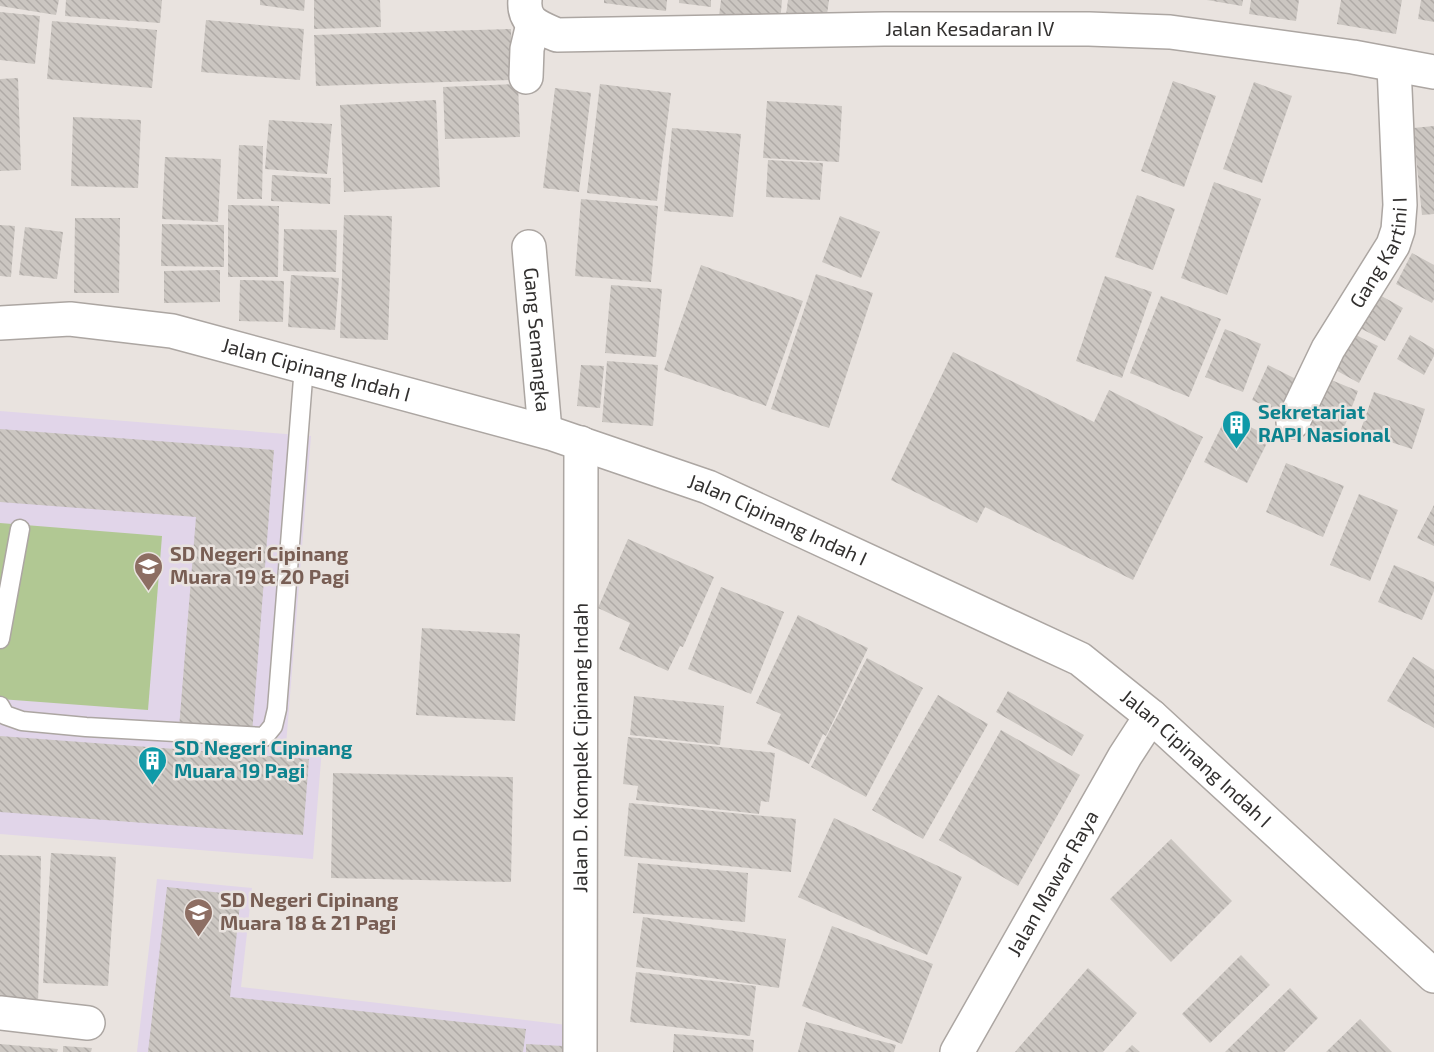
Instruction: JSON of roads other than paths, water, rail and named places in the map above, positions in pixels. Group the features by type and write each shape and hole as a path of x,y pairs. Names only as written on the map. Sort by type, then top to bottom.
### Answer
{"street":[{"name":"Jalan Kesadaran IV","path":"529,12 557,35 1089,28 1158,32 1353,57 1434,72"},
{"path":"526,77 529,12"},
{"name":"Gang Kartini I","path":"1293,422 1328,349 1393,246 1398,230 1400,205 1394,66"},
{"name":"Gang Semangka","path":"529,247 545,431"},
{"name":"Jalan Cipinang Indah I","path":"0,323 70,319 172,331 545,431 708,487 1080,659 1151,716 1434,976"},
{"name":"Jalan D. Komplek Cipinang Indah","path":"580,1052 581,442"},
{"name":"Jalan Mawar Raya","path":"957,1052 1125,756 1151,716"},
{"path":"0,1013 88,1023"}],"lane":[{"path":"0,706 5,715 22,721 86,728 264,737 273,726 277,710 304,366"},
{"path":"0,639 20,529"}],"place":[{"name":"Sekretariat RAPI Nasional","path":"1237,450"},
{"name":"SD Negeri Cipinang Muara 19 & 20 Pagi","path":"149,592"},
{"name":"SD Negeri Cipinang Muara 19 Pagi","path":"153,786"},
{"name":"SD Negeri Cipinang Muara 18 & 21 Pagi","path":"199,938"}]}
